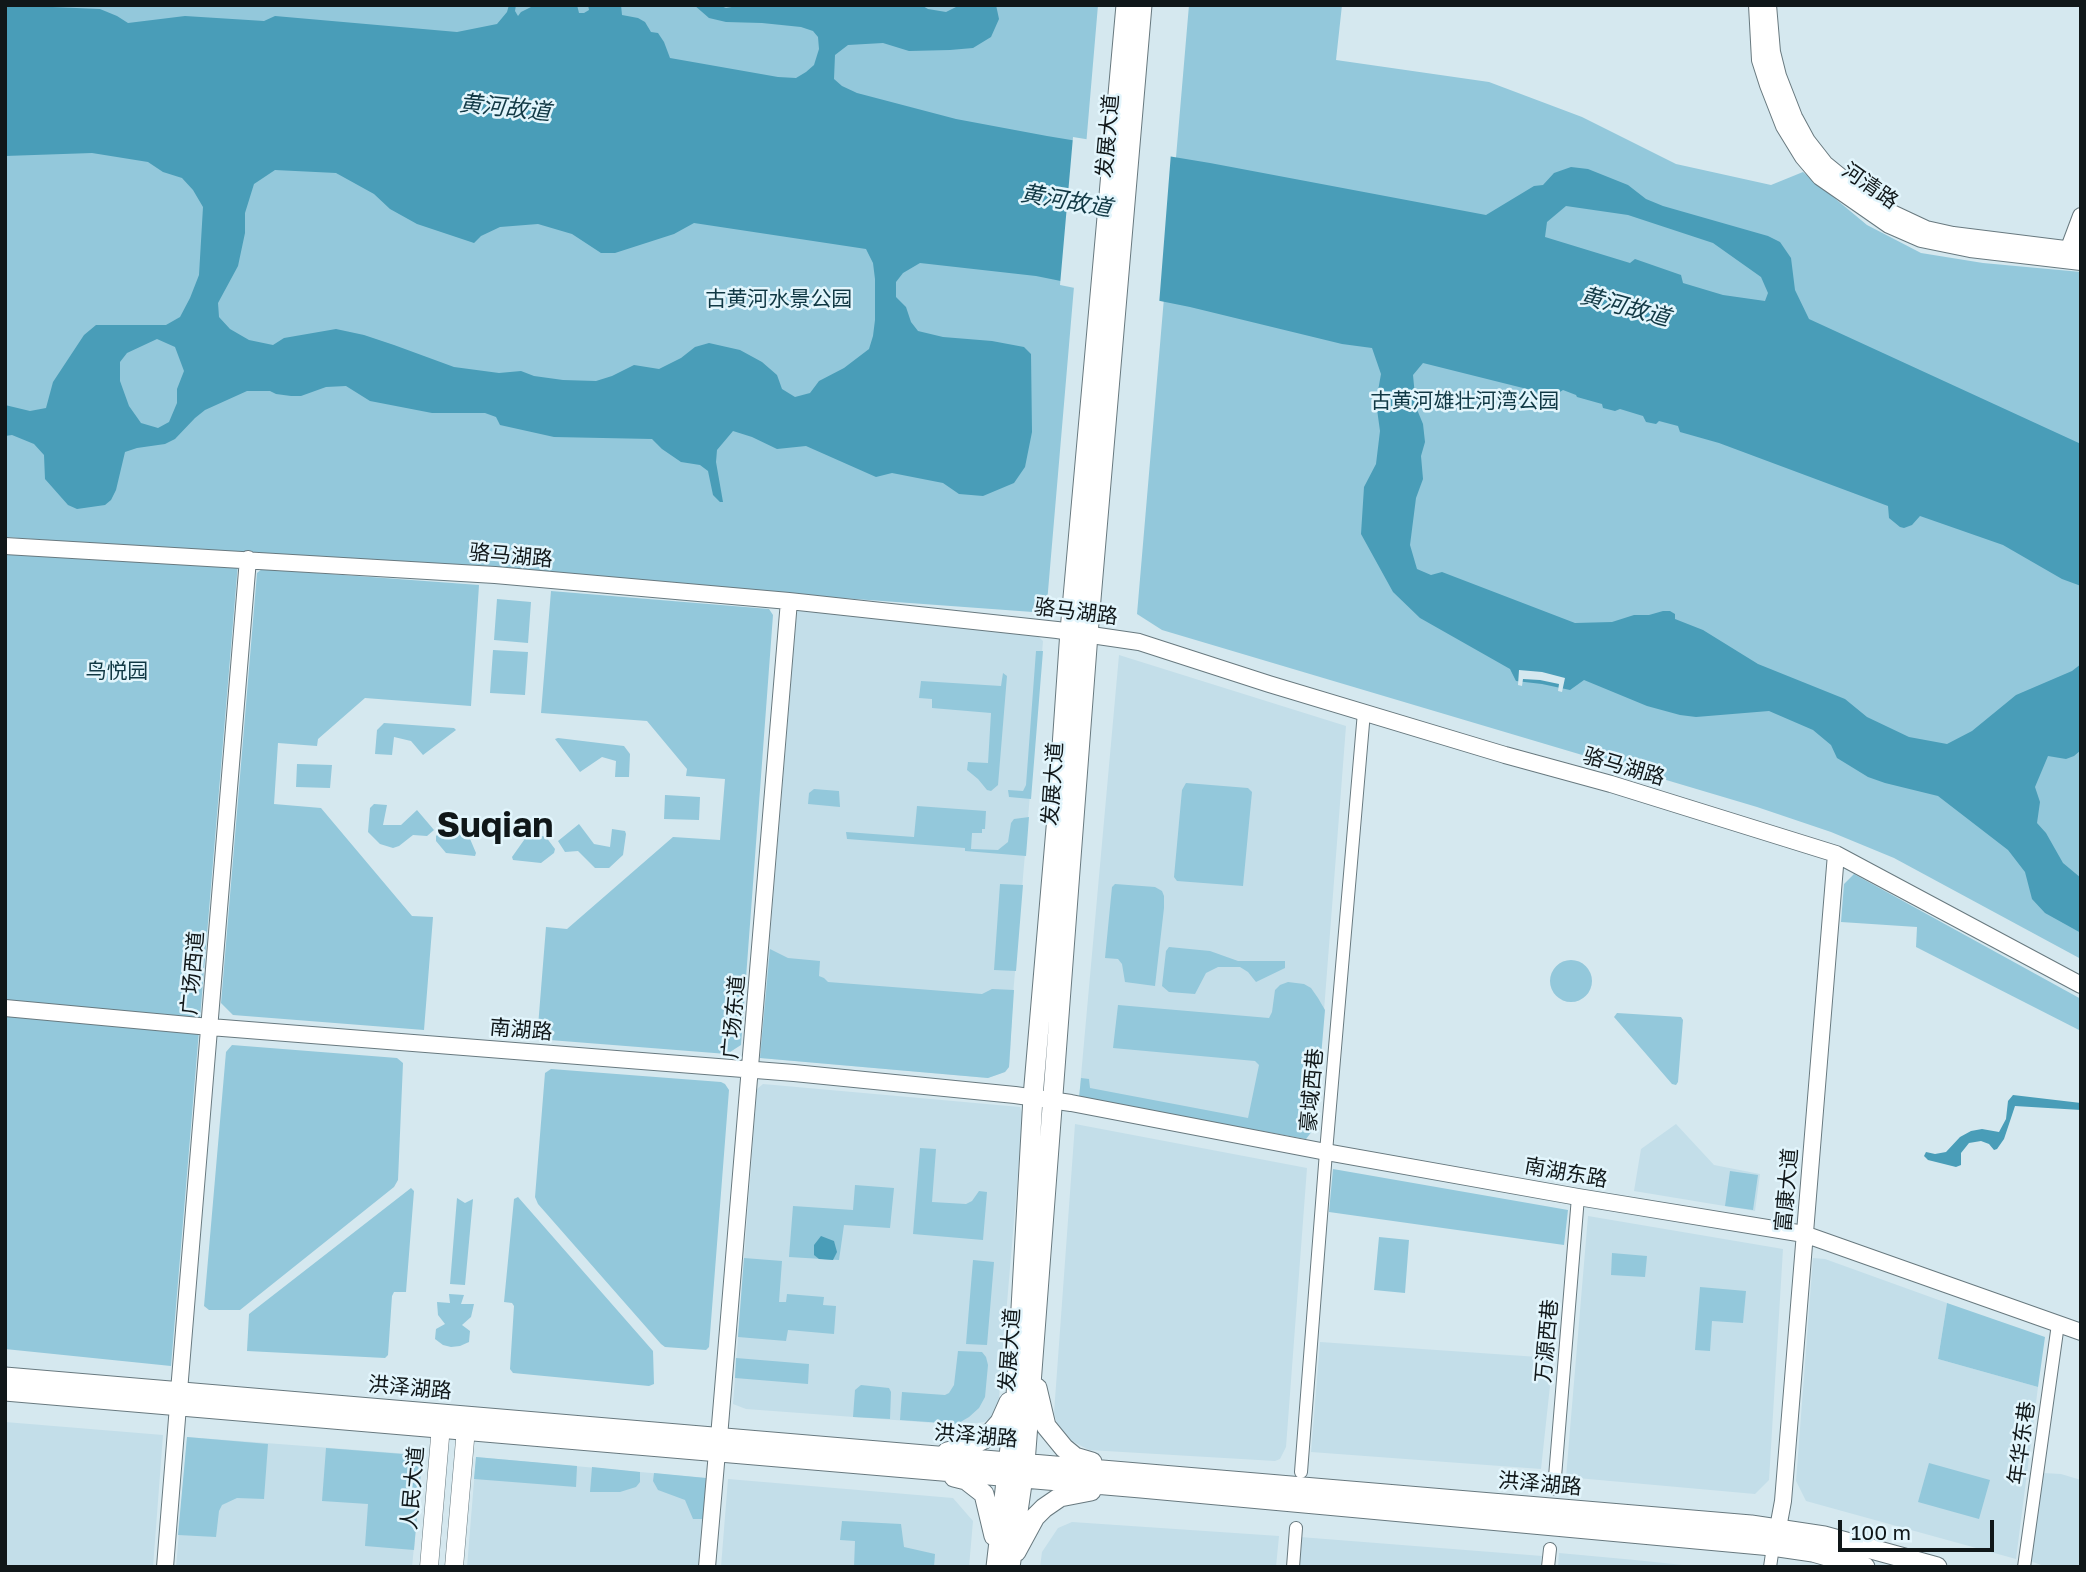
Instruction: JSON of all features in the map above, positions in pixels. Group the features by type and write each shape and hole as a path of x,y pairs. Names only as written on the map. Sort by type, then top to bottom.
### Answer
{"main road":[{"name":"发展大道","path":"1126,5 1127,96"},
{"name":"发展大道","path":"1025,1361 1033,1097 1058,805 1079,632 1127,96 1142,5"},
{"name":"发展大道","path":"1003,1564 1016,1470 1053,1100 1079,632"},
{"path":"919,1462 958,1451 995,1430 1005,1415 1025,1361"},
{"path":"1025,1361 1046,1426 1064,1448 1075,1457 1141,1480"},
{"name":"洪泽湖路","path":"5,1377 179,1399 442,1422 1141,1480 1775,1537 1824,1536 1937,1567"},
{"name":"洪泽湖路","path":"5,1391 179,1399"},
{"name":"人民大道","path":"429,1567 442,1422"},
{"path":"454,1567 466,1424"},
{"path":"919,1462 966,1480 984,1494 1003,1564"},
{"path":"1003,1564 1035,1517 1060,1497 1141,1480"},
{"name":"洪泽湖路","path":"1775,1537 1813,1552 1865,1567"}],"street":[{"name":"河清路","path":"1757,5 1760,60 1768,85 1784,126 1803,157 1820,177 1889,225 1921,239 1970,249 2074,255"},
{"name":"河清路","path":"1768,5 1772,52 1778,76 1794,117 1807,141 1825,164 1863,195 1926,229 2074,255"},
{"path":"2074,255 2081,216"},
{"name":"骆马湖路","path":"5,546 495,575 789,601 1079,632 1139,642 1836,854 2081,985"},
{"name":"广场西道","path":"165,1567 248,559"},
{"name":"广场东道","path":"708,1567 789,601"},
{"name":"豪域西巷","path":"1301,1472 1364,712"},
{"name":"富康大道","path":"1775,1537 1784,1493 1836,854"},
{"name":"南湖路","path":"5,1009 750,1069 1033,1097"},
{"name":"南湖东路","path":"1033,1097 1578,1197 1804,1234 2081,1332"},
{"name":"万源西巷","path":"1554,1489 1578,1197"},
{"name":"年华东巷","path":"2024,1567 2058,1324"},
{"path":"1293,1567 1296,1528"},
{"path":"1770,1567 1775,1537"},
{"path":"1548,1567 1550,1549"}],"shaded area":[{"path":"797,610 1038,636 1043,641 1009,1067 1005,1072 988,1078 760,1058"},
{"path":"1119,655 1346,726 1315,1127 1306,1139 1079,1098"},
{"path":"763,1084 1020,1107 1023,1115 998,1409 994,1416 984,1422 962,1425 746,1409 733,1404 757,1089"},
{"path":"1075,1124 1307,1168 1286,1447 1280,1459 1275,1461 1089,1450 1070,1440 1058,1427 1054,1413"},
{"path":"1676,1124 1714,1165 1760,1174 1755,1211 1634,1191 1641,1149"},
{"path":"1588,1216 1783,1249 1769,1480 1755,1494 1566,1477"},
{"path":"1813,1258 1825,1259 1947,1303 1938,1359 2038,1387 2016,1559 1806,1501 1796,1481"},
{"path":"1320,1342 1553,1358 1541,1469 1311,1452"},
{"path":"5,1422 163,1435 153,1567 5,1567"},
{"path":"187,1437 423,1455 412,1567 176,1567"},
{"path":"476,1457 706,1478 699,1567 467,1567"},
{"path":"2043,1473 2061,1474 2081,1480 2081,1567 2047,1567 2030,1561"},
{"path":"728,1479 953,1498 973,1521 969,1567 721,1567"},
{"path":"1072,1522 1279,1536 1276,1567 1040,1567 1042,1552 1058,1528"},
{"path":"1300,1537 1542,1556 1541,1567 1298,1567"},
{"path":"1559,1553 1635,1560 1702,1567 1558,1567"}],"green space":[{"name":"古黄河水景公园","path":"5,5 1098,5 1047,603 1033,612 5,537"},
{"name":"古黄河雄壮河湾公园","path":"1189,5 1342,5 1336,60 1489,82 1582,117 1676,164 1771,185 1803,172 1867,225 1921,253 1983,263 2081,272 2081,959 1894,858 1831,832 1757,807 1162,630 1137,614"},
{"name":"鸟悦园","path":"5,552 238,563 171,1366 5,1349"},
{"path":"262,569 479,585 471,706 365,698 318,739 317,746 278,743 274,804 321,808 412,916 433,917 424,1030 233,1015 221,1003 257,573"},
{"path":"551,591 769,609 773,615 741,1045 727,1054 537,1039 546,927 567,929 673,837 720,840 725,779 686,776 687,769 647,721 541,713"},
{"path":"497,599 531,602 528,643 494,640"},
{"path":"493,650 528,652 525,695 490,693"},
{"path":"1036,651 1043,651 1031,799 1009,797 1008,790 1023,791 1026,785"},
{"path":"1003,673 1007,676 998,785 991,791 967,770 968,762 988,763 991,713 932,708 932,699 919,698 921,681 1001,686"},
{"path":"384,723 456,730 423,755 411,741 394,737 392,755 375,754 377,730"},
{"path":"555,739 624,746 630,754 629,777 615,777 616,761 602,757 580,772"},
{"path":"297,764 332,765 330,788 296,787"},
{"path":"1186,783 1248,788 1252,792 1243,886 1177,881 1174,877 1182,790"},
{"path":"814,789 839,791 840,807 808,804 809,793"},
{"path":"665,795 700,797 699,820 664,819"},
{"path":"374,804 387,805 383,825 401,825 417,810 434,830 427,836 413,835 393,848 380,844 368,832 370,808"},
{"path":"917,806 986,811 985,829 982,829 982,833 972,833 971,849 998,850 1008,842 1014,819 1029,817 1026,856 965,851 965,848 847,839 846,832 914,837"},
{"path":"579,824 594,844 610,847 612,829 625,831 623,855 609,868 595,868 578,851 565,852 558,841"},
{"path":"447,826 465,827 475,856 446,853 436,841 436,836"},
{"path":"529,833 546,837 555,849 554,853 541,863 513,860 512,857"},
{"path":"1854,874 2081,999 2081,1031 1916,947 1917,927 1841,922 1844,884"},
{"path":"1000,884 1023,885 1016,971 994,970"},
{"path":"1115,884 1155,887 1162,891 1164,896 1155,986 1125,982 1122,964 1118,959 1105,958 1112,887"},
{"path":"1169,947 1210,951 1238,961 1285,961 1285,968 1256,982 1240,967 1218,967 1206,973 1195,994 1169,992 1162,986 1166,951"},
{"path":"770,949 788,958 820,961 819,976 828,982 982,994 992,989 1014,990 1009,1067 1005,1072 988,1078 760,1058"},
{"path":"1571,960 1586,966 1592,981 1586,996 1571,1002 1556,996 1550,981 1556,966"},
{"path":"1288,982 1304,984 1311,988 1325,1010 1315,1127 1306,1139 1079,1098 1081,1078 1089,1079 1090,1088 1248,1118 1259,1065 1255,1061 1113,1048 1118,1005 1269,1018 1275,990"},
{"path":"1617,1013 1681,1017 1683,1020 1676,1085 1672,1084 1614,1017"},
{"path":"232,1045 397,1058 403,1063 398,1180 394,1187 240,1310 209,1310 204,1306 226,1052"},
{"path":"551,1069 721,1082 729,1090 709,1347 706,1350 665,1347 661,1344 538,1204 535,1197 545,1073"},
{"path":"920,1148 936,1149 932,1202 966,1204 972,1201 979,1191 987,1192 983,1240 913,1234"},
{"path":"1333,1169 1568,1210 1564,1245 1329,1212"},
{"path":"1730,1171 1758,1175 1753,1210 1725,1206"},
{"path":"855,1185 894,1188 890,1228 844,1225 839,1260 789,1257 793,1206 853,1210"},
{"path":"411,1188 414,1191 406,1292 394,1292 392,1296 388,1355 385,1358 247,1351 249,1314"},
{"path":"518,1197 653,1351 654,1384 649,1386 513,1373 510,1369 514,1306 504,1302 514,1199"},
{"path":"457,1198 465,1203 473,1199 465,1285 450,1284"},
{"path":"1379,1237 1409,1240 1405,1293 1374,1290"},
{"path":"1612,1253 1647,1256 1645,1277 1611,1275"},
{"path":"744,1258 782,1261 779,1302 786,1302 787,1294 824,1297 823,1305 836,1306 834,1334 788,1330 786,1341 738,1337"},
{"path":"973,1260 994,1262 987,1345 966,1344"},
{"path":"1700,1287 1746,1291 1743,1323 1712,1321 1710,1351 1695,1350"},
{"path":"449,1294 464,1295 461,1304 474,1304 471,1317 462,1325 470,1331 469,1342 460,1346 443,1345 435,1339 436,1329 445,1324 438,1315 437,1302 450,1303"},
{"path":"1947,1303 2045,1337 2038,1387 1938,1359"},
{"path":"958,1351 982,1352 986,1357 988,1365 985,1397 979,1408 957,1424 900,1420 902,1392 949,1393 954,1385"},
{"path":"736,1358 809,1364 808,1384 735,1378"},
{"path":"861,1385 889,1388 890,1419 853,1417 855,1390"},
{"path":"187,1437 268,1444 264,1499 237,1498 222,1505 216,1537 178,1535"},
{"path":"326,1448 403,1454 421,1470 414,1550 365,1546 368,1504 322,1501"},
{"path":"476,1457 577,1466 576,1487 474,1479"},
{"path":"1929,1463 1990,1480 1979,1519 1918,1502"},
{"path":"592,1467 640,1472 640,1482 636,1487 620,1492 590,1492"},
{"path":"654,1473 706,1478 703,1519 693,1519 685,1500 658,1490 653,1481"},
{"path":"842,1521 901,1524 904,1547 935,1554 934,1567 854,1567 855,1541 840,1540"}],"water":[{"name":"黄河故道","path":"5,5 100,9 128,23 185,16 264,21 275,16 457,32 497,24 509,5 516,5 518,16 535,5 577,5 579,13 584,13 589,10 588,5 621,5 622,15 638,18 645,22 651,32 658,33 670,58 796,78 814,65 819,49 818,37 813,31 801,27 726,22 709,18 694,5 718,5 726,8 743,5 921,5 946,12 960,5 996,5 999,19 991,37 973,48 909,51 883,43 848,45 835,55 834,79 857,93 956,119 1486,215 1534,186 1543,185 1554,173 1571,167 1588,169 1628,185 1646,199 1663,206 1768,236 1780,242 1791,258 1795,290 1809,319 2081,444 2081,586 2062,579 2003,545 1920,516 1912,525 1900,527 1889,518 1888,506 1719,443 1680,432 1678,426 1659,421 1656,424 1646,422 1643,416 1620,409 1615,411 1603,408 1602,404 1563,390 1536,403 1539,395 1535,391 1423,363 1413,375 1416,407 1423,424 1425,442 1421,456 1423,479 1416,498 1410,545 1417,569 1431,575 1442,572 1575,623 1612,622 1634,615 1670,611 1675,614 1675,619 1703,630 1758,664 1845,699 1867,717 1909,737 1947,744 1972,731 2016,695 2072,671 2081,664 2081,750 2066,759 2048,756 2035,787 2040,802 2037,823 2063,863 2081,878 2081,933 2045,913 2032,899 2025,872 2008,850 1938,796 1868,777 1837,758 1831,745 1813,730 1769,711 1696,717 1680,715 1647,706 1584,680 1570,690 1516,681 1510,669 1420,618 1393,592 1361,534 1364,487 1376,464 1380,431 1376,402 1381,374 1372,348 1342,344 1190,307 1036,276 920,263 903,273 896,282 896,297 906,307 911,322 918,331 943,337 1024,347 1031,354 1032,432 1025,467 1014,483 983,496 959,494 943,483 892,473 876,477 806,446 777,449 733,431 717,450 716,462 723,502 720,502 713,495 708,471 700,465 681,462 652,439 554,437 500,425 496,417 485,413 432,413 370,401 346,386 326,387 301,396 270,391 247,391 205,410 175,439 165,444 125,452 111,500 105,505 77,509 68,505 45,479 44,455 34,444 12,435 5,436 5,405 30,411 46,408 53,382 84,335 96,325 166,325 180,317 199,275 203,207 182,178 163,172 148,162 92,153 5,156","holes":["275,170 336,173 374,194 390,209 417,224 474,243 481,236 500,227 538,224 572,234 601,253 615,253 674,234 694,223 866,249 873,263 875,279 873,336 869,349 844,368 819,381 810,393 795,397 782,389 777,375 762,362 740,350 709,343 695,347 659,369 634,365 596,381 563,380 534,376 521,371 499,373 454,367 364,335 336,329 284,338 273,345 249,340 230,329 219,317 218,303 238,266 245,233 245,213 254,184","1566,206 1628,215 1713,243 1761,277 1768,293 1765,301 1723,295 1683,283 1681,275 1635,259 1630,263 1545,237 1547,222","157,339 175,347 184,371 177,389 177,403 169,422 158,428 141,423 129,406 120,381 120,362 127,353"]},
{"path":"2013,1095 2081,1103 2081,1110 2015,1106 2004,1139 1997,1149 1994,1150 1981,1141 1969,1143 1961,1153 1961,1165 1956,1167 1928,1160 1924,1156 1926,1152 1946,1152 1960,1137 1971,1131 1982,1129 1999,1132 2006,1119 2008,1101"},
{"path":"821,1236 834,1241 837,1252 833,1260 819,1259 814,1255 814,1245"}],"pier":[{"path":"1073,137 1171,153 1159,305 1060,285"},
{"path":"1519,670 1565,678 1562,692 1558,691 1559,684 1540,680 1523,679 1522,686 1518,685"}],"district":[{"name":"Suqian","path":"495,826"}]}
